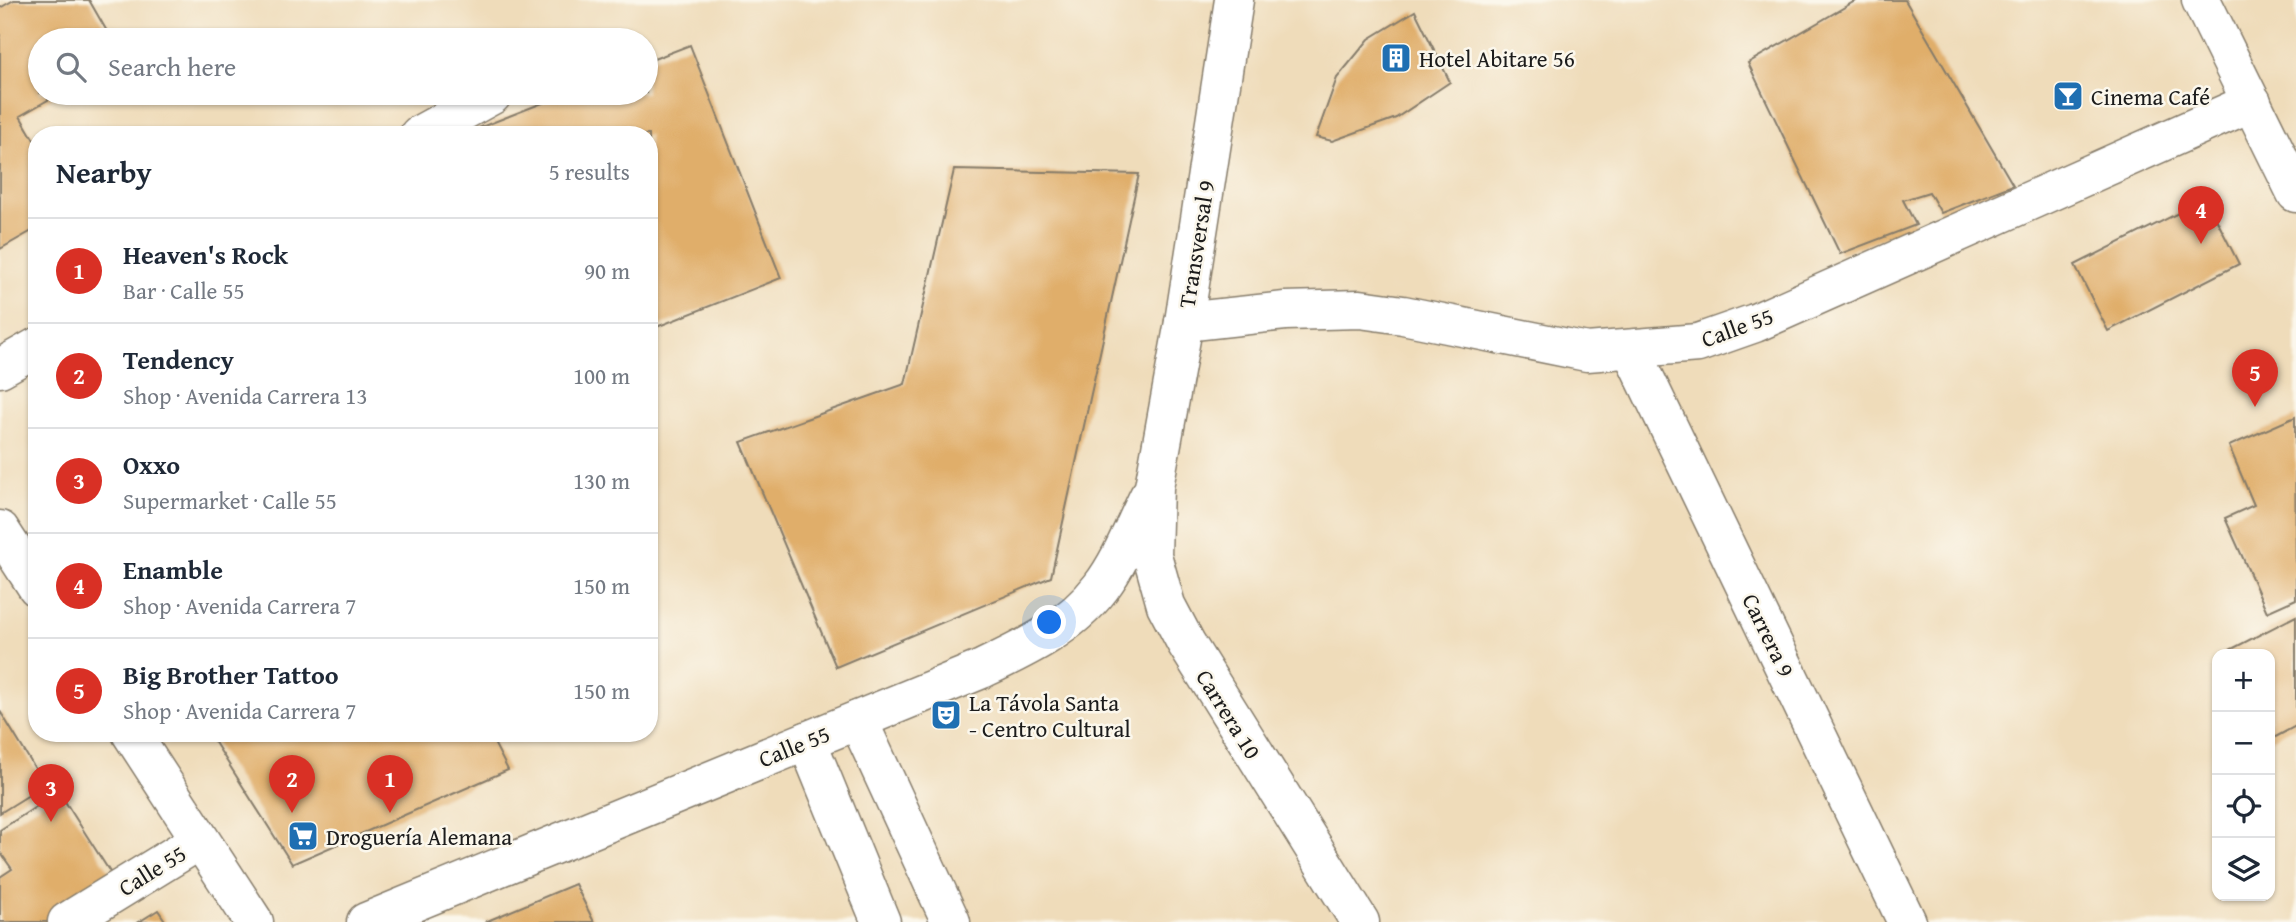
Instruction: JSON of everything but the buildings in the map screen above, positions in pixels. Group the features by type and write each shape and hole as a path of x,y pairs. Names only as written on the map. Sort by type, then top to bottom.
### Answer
{"street":[{"name":"Transversal 9","path":"1154,487 1184,322 1234,0"},
{"path":"2201,0 2296,193"},
{"name":"Calle 55","path":"1184,322 1285,311 1360,310 1403,315 1587,352 1698,343 1755,323 2252,102"},
{"path":"435,126 474,105"},
{"name":"Carrera 9","path":"1631,349 1907,922"},
{"path":"0,368 28,352"},
{"name":"Calle 55","path":"366,922 982,669 1036,643 1073,617 1101,587 1154,487"},
{"name":"Carrera 10","path":"1154,487 1152,555 1166,605 1186,643 1360,922"},
{"path":"0,530 28,573"},
{"path":"858,720 951,922"},
{"path":"807,741 881,922"},
{"path":"137,742 254,922"},
{"name":"Calle 55","path":"67,922 201,840"}],"place":[{"name":"Hotel Abitare 56","path":"1396,58"},
{"name":"Cinema Café","path":"2068,96"},
{"name":"Enamble","path":"2201,244"},
{"name":"Big Brother Tattoo","path":"2255,407"},
{"name":"La Távola Santa - Centro Cultural","path":"946,715"},
{"name":"Tendency","path":"292,813"},
{"name":"Heaven's Rock","path":"390,813"},
{"name":"Oxxo","path":"51,822"},
{"name":"Droguería Alemana","path":"303,836"}]}
